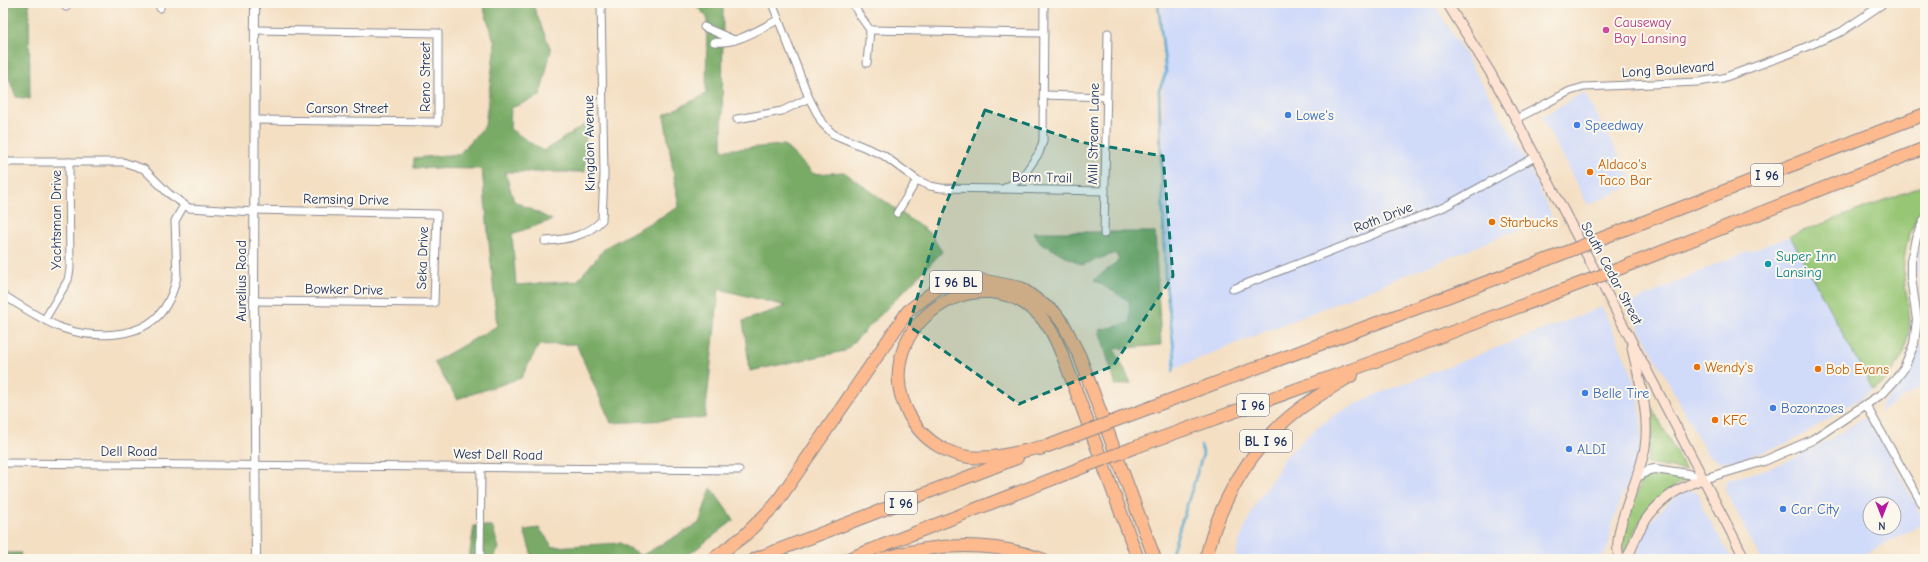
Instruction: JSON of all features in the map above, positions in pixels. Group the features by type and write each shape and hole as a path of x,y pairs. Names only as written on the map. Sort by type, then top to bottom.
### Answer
{"highway":[{"name":"I 96","path":"755,559 1046,446 1546,260 1925,114"},
{"name":"I 96","path":"848,559 1133,448 1373,362 1621,268 1925,148"},
{"name":"I 96 BL","path":"713,559 745,535 775,505 908,310 941,286 966,280 997,282 1021,288 1055,313 1064,325 1080,357 1155,559"},
{"name":"I 96 BL","path":"1046,446 996,456 967,456 943,449 920,431 904,404 900,386 899,370 906,342 912,330 924,315 941,303 955,297 974,293 987,293 1005,296 1021,302 1033,310 1045,322 1054,336 1066,364 1138,559"},
{"name":"BL I 96","path":"1206,559 1214,530 1230,494 1250,462 1269,438 1297,410 1373,362"},
{"path":"881,559 917,550 962,545 1003,549 1042,559"}],"main road":[{"name":"South Cedar Street","path":"1447,3 1487,66 1516,119 1745,559"},
{"path":"1619,559 1617,550 1620,530 1638,477 1645,448 1646,425 1631,338"},
{"path":"1626,559 1640,529 1659,504 1675,491 1703,479"}],"street":[{"name":"Aurelius Road","path":"255,3 256,120 254,301 256,559"},
{"name":"Kingdon Avenue","path":"545,241 565,240 593,229 602,220 604,176 601,3"},
{"name":"Born Trail","path":"772,3 809,98 822,123 833,134 883,155 917,180 930,186 941,188 1105,191"},
{"path":"853,3 870,30 867,63"},
{"path":"1003,189 1021,178 1039,153 1043,141 1044,3"},
{"name":"Long Boulevard","path":"1516,119 1570,91 1584,87 1698,82 1723,78 1789,54 1841,32 1884,3"},
{"path":"714,42 724,43 734,40 778,20"},
{"path":"704,27 734,40"},
{"name":"Reno Street","path":"255,30 438,33 438,122"},
{"path":"870,30 1044,33"},
{"name":"Mill Stream Lane","path":"1104,234 1108,33"},
{"path":"1044,95 1106,97"},
{"path":"737,120 782,111 809,98"},
{"name":"Carson Street","path":"256,120 438,122"},
{"name":"Roth Drive","path":"1234,289 1444,207 1535,157"},
{"path":"3,162 111,161 132,164 150,174 168,193 184,205 175,221 177,276 171,297 158,316 145,325 122,333 86,334 61,328 3,295"},
{"name":"Yachtsman Drive","path":"45,319 68,280 70,269 69,162"},
{"path":"897,213 917,180"},
{"name":"Remsing Drive","path":"184,205 188,208 254,211 437,214"},
{"name":"Seka Drive","path":"434,303 437,214"},
{"path":"1638,477 1649,470 1655,469 1688,474 1703,479 1783,454 1828,431 1883,393 1899,376 1907,363 1914,344 1917,316 1911,277 1911,260 1916,238 1925,219"},
{"name":"Bowker Drive","path":"254,301 434,303"},
{"path":"1866,405 1925,509"},
{"name":"Dell Road","path":"3,463 256,465"},
{"name":"West Dell Road","path":"256,465 739,470"},
{"path":"480,559 481,467"}],"highlighted area":[{"path":"985,110 1080,142 1163,156 1173,276 1113,366 1019,404 909,326 940,218"}],"shaded area":[{"path":"1162,3 1434,3 1517,142 1552,216 1173,369 1164,230"},
{"path":"1584,92 1635,184 1588,205 1541,117"},
{"path":"1925,234 1925,384 1879,413 1881,405 1897,390 1910,371 1921,343 1924,314 1917,270 1919,251"},
{"path":"1790,236 1873,390 1812,430 1785,444 1738,460 1718,462 1707,454 1627,305 1716,264"},
{"path":"1602,307 1630,369 1639,401 1641,426 1641,448 1636,467 1621,498 1612,525 1608,548 1604,555 1600,557 1448,556 1434,549 1428,548 1421,551 1418,559 1235,559 1240,539 1256,503 1280,467 1282,460 1316,428 1336,414 1372,396"},
{"path":"1865,418 1885,447 1925,523 1902,535 1902,496 1862,496 1862,536 1900,536 1855,559 1761,559 1725,490 1727,480 1764,470 1795,458 1832,438 1861,419"},
{"path":"1687,490 1695,492 1700,496 1703,509 1732,559 1634,559 1642,537 1653,518 1671,500"}],"green space":[{"path":"3,3 29,3 30,99 16,97 3,62"},
{"path":"482,3 532,3 551,50 540,96 511,108 510,129 543,151 586,124 585,172 505,172 514,201 552,220 512,234 516,285 577,281 606,247 679,207 664,115 706,94 707,17 693,3 723,3 722,150 784,145 814,174 844,172 931,234 942,252 845,351 750,371 743,321 786,306 719,289 705,418 611,423 576,344 539,345 521,378 457,399 434,362 497,326 482,169 414,168 414,158 459,154 485,126 495,44"},
{"path":"1925,185 1926,205 1911,230 1904,261 1904,276 1909,311 1906,345 1897,366 1882,383 1873,390 1790,236"},
{"path":"1033,232 1155,232 1161,345 1114,349 1131,383 1116,386 1099,330 1130,323 1129,301 1094,280 1119,260 1115,253 1082,265 1041,243"},
{"path":"1646,396 1685,470 1647,464 1651,428"},
{"path":"1656,473 1688,478 1667,492 1651,506 1637,527 1626,552 1623,553 1622,548 1625,529 1639,486 1642,480 1647,476"},
{"path":"711,488 734,520 683,559 533,559 524,530 539,528 553,547 620,543 641,556 699,523"},
{"path":"474,526 492,526 499,548 493,559 469,559"},
{"path":"3,553 21,553 19,559 3,559"}],"waterway":[{"path":"1158,3 1166,73 1159,90 1165,276 1175,358 1173,371"},
{"path":"1170,559 1203,454 1201,446"}],"place":[{"name":"Causeway Bay Lansing","path":"1606,30"},
{"name":"Lowe's","path":"1288,115"},
{"name":"Speedway","path":"1577,125"},
{"name":"Aldaco's Taco Bar","path":"1590,172"},
{"name":"Starbucks","path":"1492,222"},
{"name":"Super Inn Lansing","path":"1768,264"},
{"name":"Wendy's","path":"1697,367"},
{"name":"Bob Evans","path":"1818,369"},
{"name":"Belle Tire","path":"1585,393"},
{"name":"Bozonzoes","path":"1773,408"},
{"name":"KFC","path":"1715,420"},
{"name":"ALDI","path":"1569,449"},
{"name":"Car City","path":"1783,509"}]}
